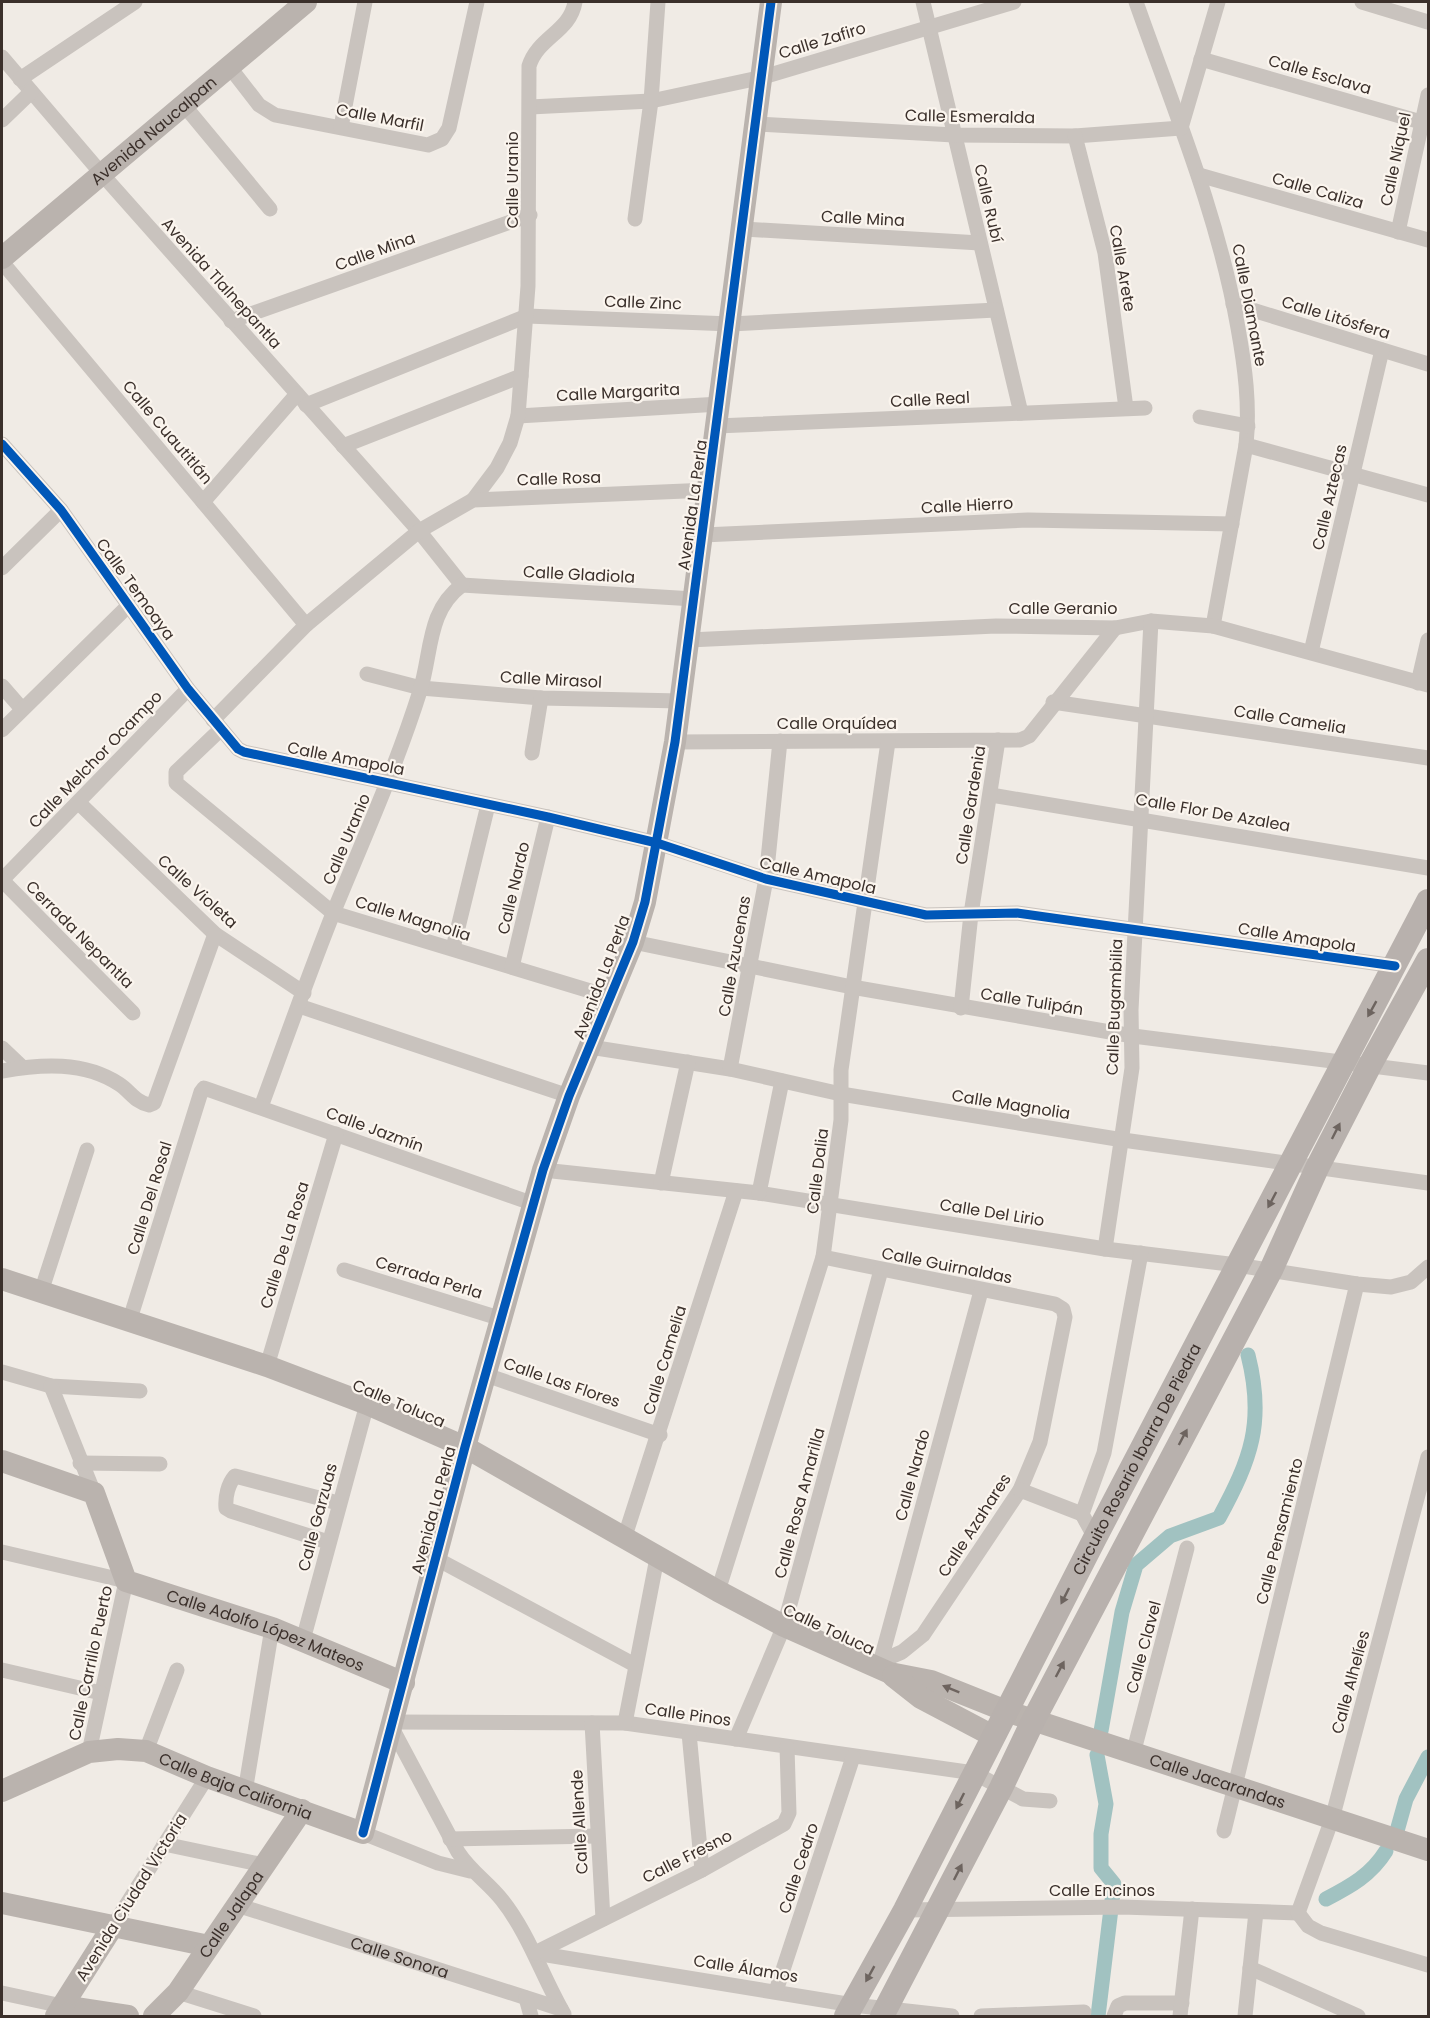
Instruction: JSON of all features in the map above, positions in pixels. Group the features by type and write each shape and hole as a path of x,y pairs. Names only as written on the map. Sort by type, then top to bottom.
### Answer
{"main road":[{"name":"Circuito Rosario Ibarra De Piedra","path":"850,2011 905,1910 1237,1264 1428,901"},
{"path":"884,2013 939,1910 1033,1721 1270,1269 1317,1168 1370,1065 1427,967"}],"street":[{"path":"20,79 135,2"},
{"name":"Avenida Naucalpan","path":"2,260 228,65 306,2"},
{"path":"341,127 365,2"},
{"name":"Calle Marfil","path":"228,65 259,105 275,115 428,144 442,139 448,128 477,2"},
{"name":"Calle Uranio","path":"473,500 496,468 510,443 518,416 527,316 530,215 529,66 533,53 542,42 562,29 573,14 575,2"},
{"path":"635,219 651,101 658,2"},
{"name":"Avenida La Perla","path":"363,1833 465,1447 543,1170 569,1096 633,942 645,902 681,701 758,124 771,2"},
{"name":"Calle Rubí","path":"922,2 1021,413"},
{"name":"Calle Zafiro","path":"530,106 651,101 764,77 1014,2"},
{"name":"Calle Diamante","path":"1136,2 1215,222 1246,373 1248,426 1246,446 1213,626"},
{"path":"1181,128 1218,2"},
{"path":"1362,2 1428,22"},
{"name":"Avenida Tlalnepantla","path":"2,57 231,321 419,531"},
{"name":"Calle Esclava","path":"1201,59 1425,123"},
{"path":"2,120 31,92"},
{"name":"Calle Níquel","path":"1398,232 1425,123 1428,95"},
{"path":"183,104 270,209"},
{"name":"Calle Esmeralda","path":"758,124 954,135 1075,136 1181,128"},
{"name":"Calle Arete","path":"1075,136 1105,253 1126,408"},
{"name":"Calle Caliza","path":"1199,175 1428,240"},
{"name":"Calle Mina","path":"231,321 530,215"},
{"name":"Calle Mina","path":"744,229 980,243"},
{"name":"Calle Cuautitlán","path":"2,260 306,625"},
{"name":"Calle Litósfera","path":"1233,304 1428,364"},
{"name":"Calle Zinc","path":"302,399 527,316 731,324 996,310"},
{"name":"Calle Aztecas","path":"1311,652 1382,350"},
{"path":"343,446 521,376"},
{"path":"203,502 302,399"},
{"name":"Calle Real","path":"719,416 1021,413 1145,408"},
{"name":"Calle Margarita","path":"518,416 719,416"},
{"path":"1200,417 1248,426"},
{"name":"Calle Temoaya","path":"2,444 61,510 130,604 188,689 244,752"},
{"path":"1246,446 1428,495"},
{"name":"Calle Rosa","path":"419,531 473,500 709,490"},
{"path":"2,568 61,510"},
{"name":"Calle Hierro","path":"703,535 1028,520 1232,524"},
{"path":"217,724 306,625 419,531 462,585"},
{"name":"Calle Uranio","path":"261,1107 333,913 389,781 421,688 431,631 442,604 462,585"},
{"name":"Calle Gladiola","path":"462,585 694,599"},
{"path":"2,730 130,604"},
{"name":"Calle Geranio","path":"689,640 996,626 1115,628 1151,621 1213,626 1423,684"},
{"name":"Calle Bugambilia","path":"1106,1249 1132,1068 1131,1010 1151,621"},
{"name":"Calle Gardenia","path":"961,1008 971,914 998,740 1026,738 1115,628"},
{"path":"1423,684 1428,640"},
{"name":"Calle Mirasol","path":"367,674 421,688 541,698 681,701"},
{"path":"2,687 22,709"},
{"name":"Calle Melchor Ocampo","path":"2,880 188,689"},
{"path":"532,753 541,698"},
{"path":"1053,702 1145,715"},
{"name":"Calle Camelia","path":"1145,715 1428,758"},
{"name":"Calle Magnolia","path":"217,724 176,772 176,783 333,913 610,997"},
{"name":"Calle Orquídea","path":"675,742 998,740"},
{"name":"Calle Azucenas","path":"730,1069 752,965 766,879 780,741"},
{"name":"Calle Dalia","path":"718,1591 823,1257 832,1204 841,1120 841,1070 888,742"},
{"name":"Calle Amapola","path":"244,752 389,781 657,843 766,879 926,915 1017,913 1135,927 1395,966"},
{"name":"Calle Flor De Azalea","path":"991,795 1141,818 1428,868"},
{"name":"Calle Violeta","path":"79,803 215,934 302,999 569,1096"},
{"path":"453,948 488,805"},
{"name":"Calle Nardo","path":"512,967 548,817"},
{"name":"Cerrada Nepantla","path":"2,880 133,1013"},
{"path":"3,1074 22,1067 58,1065 84,1069 120,1085 138,1101 149,1106 154,1103 215,934"},
{"name":"Calle Tulipán","path":"633,942 961,1008 1132,1036 1428,1073"},
{"name":"Calle Magnolia","path":"590,1047 730,1069 841,1094 1123,1140 1428,1183"},
{"path":"2,1048 22,1067"},
{"path":"661,1184 688,1062"},
{"path":"759,1193 782,1081"},
{"name":"Calle Jazmín","path":"204,1088 534,1204"},
{"name":"Calle Del Rosal","path":"129,1319 204,1088"},
{"name":"Calle De La Rosa","path":"267,1366 336,1134"},
{"path":"41,1292 87,1150"},
{"name":"Calle Del Lirio","path":"543,1170 759,1193 1106,1249 1237,1264 1357,1284 1391,1287 1411,1281 1428,1267"},
{"name":"Calle Camelia","path":"624,1539 660,1435 736,1191"},
{"path":"1082,1514 1104,1453 1141,1253"},
{"name":"Calle Guirnaldas","path":"823,1257 981,1291 1055,1304 1063,1309"},
{"name":"Cerrada Perla","path":"344,1270 502,1319"},
{"name":"Calle Rosa Amarilla","path":"736,1739 784,1626 881,1270"},
{"name":"Calle Toluca","path":"2,1279 267,1366 367,1404 465,1447 657,1558 784,1626 883,1667 931,1681 1006,1712"},
{"name":"Calle Pensamiento","path":"1224,1831 1357,1284"},
{"name":"Calle Nardo","path":"883,1667 981,1291"},
{"name":"Calle Azahares","path":"883,1667 922,1635 1020,1490 1040,1442 1065,1317 1063,1309"},
{"path":"2,1372 51,1386 140,1391"},
{"name":"Calle Las Flores","path":"486,1375 660,1435"},
{"path":"51,1386 126,1581"},
{"name":"Calle Garzuas","path":"303,1640 338,1503 367,1404"},
{"name":"Calle Alhelíes","path":"1298,1913 1332,1819 1428,1457"},
{"path":"2,1461 94,1493"},
{"path":"80,1464 160,1464"},
{"path":"328,1542 231,1511 226,1508 225,1502 231,1481 235,1476 338,1503"},
{"path":"1128,1476 1156,1488"},
{"path":"1020,1490 1082,1514 1095,1538"},
{"name":"Calle Clavel","path":"1133,1754 1187,1548"},
{"name":"Calle Adolfo López Mateos","path":"2,1552 126,1581 272,1628 404,1683"},
{"path":"435,1558 636,1665"},
{"path":"626,1723 657,1558"},
{"name":"Calle Carrillo Puerto","path":"89,1752 126,1581"},
{"path":"245,1792 272,1628"},
{"name":"Calle Toluca","path":"883,1667 921,1698 993,1736"},
{"path":"2,1670 101,1693"},
{"path":"146,1750 177,1670"},
{"name":"Calle Jacarandas","path":"1006,1712 1428,1850"},
{"name":"Calle Allende","path":"592,1723 603,1919"},
{"name":"Calle Pinos","path":"393,1725 626,1723 974,1773"},
{"path":"393,1725 450,1839 470,1871 502,1900 535,1953 563,2013"},
{"path":"689,1733 702,1870"},
{"name":"Calle Fresno","path":"535,1953 702,1870 784,1824 789,1813 787,1747"},
{"name":"Calle Baja California","path":"2,1791 89,1752 118,1749 146,1750 245,1792 302,1810 438,1863 470,1871"},
{"name":"Calle Cedro","path":"776,1990 853,1757"},
{"path":"974,1773 1023,1799 1050,1801"},
{"name":"Avenida Ciudad Victoria","path":"59,2011 207,1777"},
{"name":"Calle Jalapa","path":"154,2016 178,1992 302,1810"},
{"path":"450,1839 597,1836"},
{"path":"164,1844 264,1865"},
{"path":"2,1903 209,1946"},
{"name":"Calle Sonora","path":"237,1905 526,1998 563,2013"},
{"name":"Calle Encinos","path":"905,1910 1122,1907 1298,1913"},
{"path":"1116,2011 1125,2003 1181,2010 1192,1909"},
{"path":"1245,2016 1257,1912"},
{"path":"1298,1913 1308,1926 1321,1933 1428,1965"},
{"name":"Calle Álamos","path":"535,1953 776,1990 850,2011 952,2016"},
{"path":"1250,1968 1358,2016"},
{"path":"178,1992 254,2016"},
{"path":"2,1993 59,2011 128,2016"},
{"path":"526,1998 531,2016"},
{"path":"981,2016 1084,2012"}],"waterway":[{"path":"1101,1731 1122,1612 1136,1565 1170,1536 1219,1518 1247,1458 1255,1420 1253,1379 1248,1355"},
{"path":"1097,1755 1106,1804 1101,1834 1101,1868 1114,1884 1098,2016"},
{"path":"1397,1831 1406,1799 1428,1757"},
{"path":"1326,1899 1360,1879 1374,1867 1386,1851"}],"cycle path":[{"path":"363,1833 465,1447 543,1170 569,1096 633,942 645,902 675,742 771,2"},
{"path":"2,444 61,510 188,689 238,749 244,752 548,817 657,843 766,879 926,915 1017,913 1395,966"}]}
